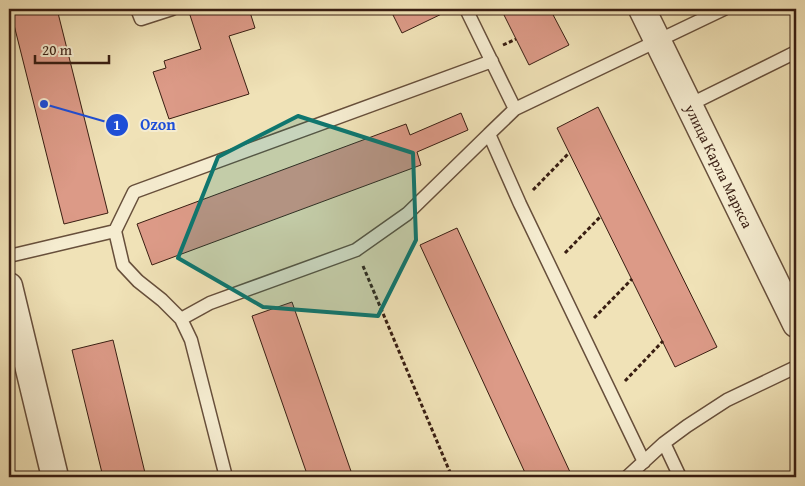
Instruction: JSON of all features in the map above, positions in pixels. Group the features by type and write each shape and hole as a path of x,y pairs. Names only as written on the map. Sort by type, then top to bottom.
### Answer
{"street":[{"name":"улица Карла Маркса","path":"642,9 795,320"},
{"path":"9,286 55,477"}],"lane":[{"path":"137,9 140,19 172,9"},
{"path":"466,9 515,109"},
{"path":"181,319 210,303 356,250 407,214 515,109 724,9"},
{"path":"689,105 796,52"},
{"path":"226,477 191,340 181,319 123,265 114,231 134,192 492,61"},
{"path":"489,134 520,204 644,462"},
{"path":"9,256 114,231"},
{"path":"626,477 664,443 727,400 796,368"},
{"path":"664,443 680,477"}],"path":[{"path":"789,9 796,13"},
{"path":"520,204 570,153"},
{"path":"551,268 601,216"},
{"path":"356,250 452,477"},
{"path":"581,331 632,279"},
{"path":"612,395 663,342"}],"highlighted area":[{"path":"298,116 413,153 416,240 378,316 263,307 178,258 218,157"}],"building":[{"path":"10,9 57,9 108,213 64,224"},
{"path":"188,9 249,9 255,28 229,36 249,94 169,119 153,72 166,68 164,61 201,49"},
{"path":"390,9 452,9 402,33"},
{"path":"501,9 550,9 569,45 529,65"},
{"path":"598,107 717,347 675,367 557,128"},
{"path":"461,113 468,130 417,152 421,165 152,265 137,224 406,124 410,135"},
{"path":"457,228 570,472 559,477 527,477 420,245"},
{"path":"292,302 353,477 308,477 252,316"},
{"path":"113,340 146,477 103,477 72,350"}],"place":[{"name":"Ozon","path":"44,104"}]}
